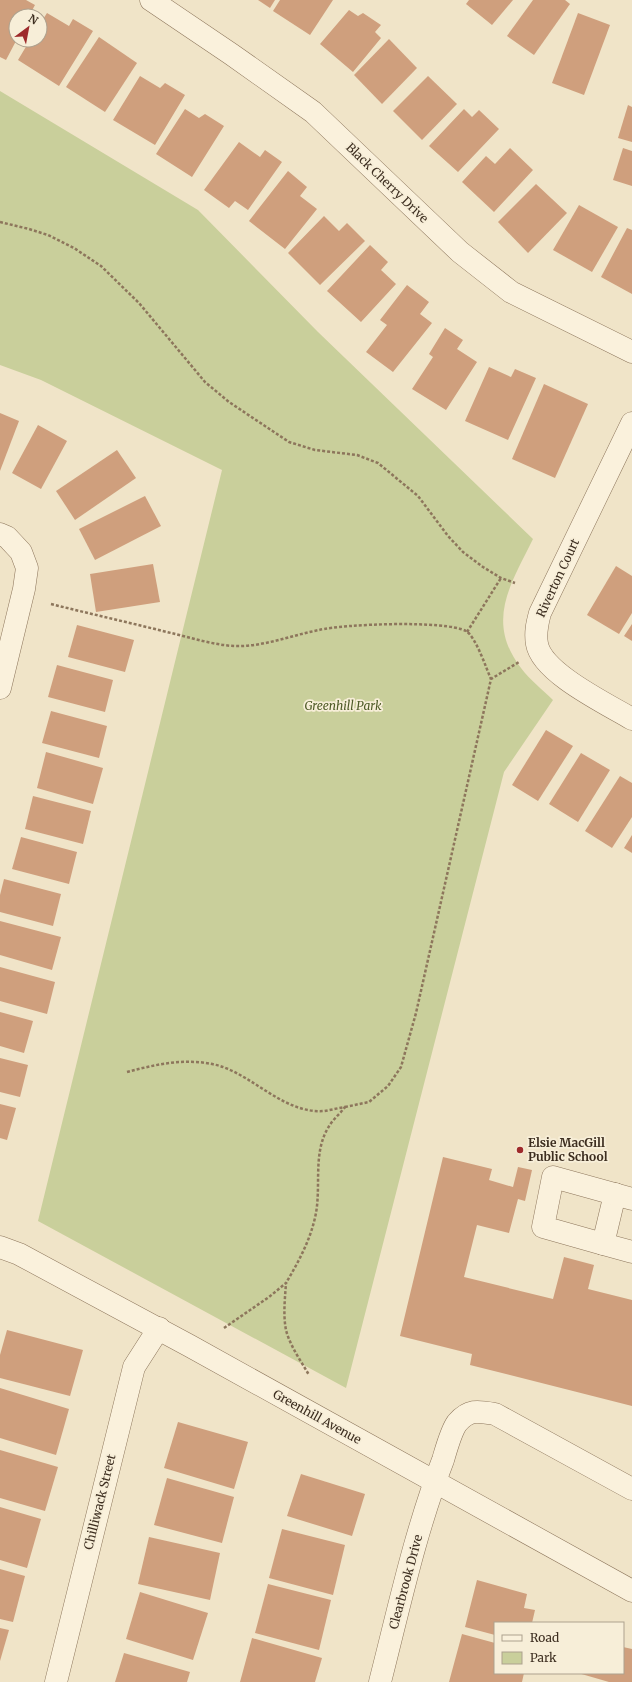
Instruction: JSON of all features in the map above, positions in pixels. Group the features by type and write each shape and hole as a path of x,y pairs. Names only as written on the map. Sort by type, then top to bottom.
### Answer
{"street":[{"name":"Black Cherry Drive","path":"151,0 313,112 460,252 511,292 632,352"},
{"name":"Riverton Court","path":"632,423 540,613 536,629 537,645 544,660 560,676 632,719"},
{"path":"0,534 7,537 22,552 27,568 24,590 0,688"},
{"path":"603,1244 623,1197 553,1177 543,1227 603,1244 632,1252"},
{"name":"Greenhill Avenue","path":"0,1247 19,1254 159,1328 632,1591"},
{"name":"Chilliwack Street","path":"56,1682 134,1367 159,1328"},
{"name":"Clearbrook Drive","path":"380,1682 407,1575 434,1482 456,1424 470,1412 481,1411 495,1414 632,1489"}],"path":[{"path":"0,222 48,235 74,248 102,266 139,303 205,382 229,402 289,442 315,450 357,455 378,463 418,496 448,536 463,552 501,578 515,582"},
{"path":"467,632 501,578"},
{"path":"50,604 181,635 242,646 271,642 342,626 449,626 467,632 474,642 491,679 416,1013 401,1067 388,1086 369,1102 324,1111 305,1109 285,1102 240,1075 220,1066 196,1061 156,1064 127,1072"},
{"path":"491,679 519,662"},
{"path":"224,1328 269,1297 286,1283 297,1264 309,1238 314,1219 321,1146 328,1128 345,1107"},
{"path":"286,1283 284,1305 286,1330 292,1345 309,1374"}],"green space":[{"name":"Greenhill Park","path":"0,91 198,210 318,332 533,539 510,587 505,603 503,618 505,634 510,651 532,681 553,700 504,772 346,1388 38,1221 222,470 41,380 0,365"}],"building":[{"path":"0,0 26,0 35,5 33,8 8,8 8,48 12,48 6,60 0,57"},
{"path":"258,0 275,0 270,8"},
{"path":"280,0 333,0 310,35 273,11"},
{"path":"469,0 513,0 492,25 466,4"},
{"path":"533,0 565,0 570,4 534,55 507,36"},
{"path":"349,10 358,16 363,13 381,25 375,32 381,38 353,72 320,44"},
{"path":"578,13 610,25 584,95 552,83"},
{"path":"48,14 69,26 73,19 93,31 59,86 18,60 25,48 48,48"},
{"path":"99,37 137,63 105,112 66,87"},
{"path":"389,39 417,68 382,104 354,75"},
{"path":"140,76 160,88 165,83 185,95 155,145 113,120"},
{"path":"428,76 457,104 422,140 393,111"},
{"path":"628,105 632,107 632,142 618,138"},
{"path":"185,109 199,118 205,114 224,126 192,177 156,154"},
{"path":"464,109 472,117 479,110 499,129 458,172 429,146"},
{"path":"239,142 260,157 265,150 282,162 248,210 235,201 229,208 204,190"},
{"path":"510,148 533,170 494,212 462,182 486,156 495,164"},
{"path":"623,148 632,151 632,186 613,180"},
{"path":"288,171 307,187 300,196 317,209 285,249 249,221"},
{"path":"536,184 567,213 528,253 498,222"},
{"path":"579,205 618,227 592,272 553,250"},
{"path":"324,216 339,231 347,223 365,241 320,285 288,253"},
{"path":"627,228 632,230 632,294 601,277"},
{"path":"370,245 388,262 381,270 396,284 361,322 327,291"},
{"path":"407,285 429,302 420,314 432,323 393,372 366,352 387,325 380,320"},
{"path":"445,328 463,340 457,349 477,362 446,410 412,389 433,357 429,354"},
{"path":"489,367 511,377 515,369 536,378 508,440 465,421"},
{"path":"544,384 588,404 555,478 512,459"},
{"path":"0,413 19,421 0,471"},
{"path":"38,425 67,441 41,489 12,473"},
{"path":"117,450 136,478 75,520 56,491"},
{"path":"145,496 161,526 95,560 79,529"},
{"path":"153,564 160,602 96,612 90,574"},
{"path":"616,566 632,576 632,613 619,634 587,615"},
{"path":"632,624 632,641 624,636"},
{"path":"77,625 134,640 125,672 68,657"},
{"path":"57,665 113,680 105,712 48,697"},
{"path":"51,711 107,726 99,758 42,743"},
{"path":"546,730 573,746 538,801 512,785"},
{"path":"46,752 103,768 93,804 37,788"},
{"path":"581,753 610,770 578,822 549,804"},
{"path":"620,776 632,783 632,817 612,848 585,831"},
{"path":"33,796 91,811 83,844 25,829"},
{"path":"632,835 632,853 624,848"},
{"path":"21,837 77,852 69,884 12,869"},
{"path":"4,879 61,894 53,926 0,912 0,895"},
{"path":"0,921 61,937 52,970 0,955"},
{"path":"0,967 55,982 47,1014 0,1001"},
{"path":"0,1012 33,1021 24,1053 0,1046"},
{"path":"0,1058 28,1065 20,1097 0,1092"},
{"path":"0,1104 16,1108 7,1140 0,1138"},
{"path":"443,1157 492,1169 489,1180 513,1187 518,1167 532,1170 525,1201 518,1199 509,1233 477,1225 464,1277 553,1299 564,1257 594,1265 588,1289 632,1300 632,1406 470,1365 472,1354 400,1336"},
{"path":"7,1330 83,1350 70,1396 0,1378 0,1355"},
{"path":"0,1388 69,1409 56,1455 0,1438"},
{"path":"178,1422 248,1442 234,1489 164,1468"},
{"path":"0,1450 58,1467 45,1511 0,1498"},
{"path":"301,1474 365,1494 352,1536 287,1516"},
{"path":"167,1478 234,1497 222,1543 154,1525"},
{"path":"0,1507 41,1519 27,1568 0,1560"},
{"path":"282,1529 345,1545 333,1595 269,1578"},
{"path":"149,1537 220,1553 210,1600 138,1584"},
{"path":"0,1569 25,1576 13,1622 0,1619"},
{"path":"477,1580 527,1594 524,1608 535,1610 532,1622 494,1622 494,1635 465,1627"},
{"path":"268,1584 331,1600 319,1650 255,1633"},
{"path":"140,1592 208,1613 193,1660 126,1639"},
{"path":"0,1628 9,1630 0,1661"},
{"path":"462,1634 494,1643 494,1674 524,1674 522,1682 449,1682"},
{"path":"252,1638 322,1658 315,1682 240,1682"},
{"path":"624,1647 632,1649 632,1682 609,1682 581,1674 624,1674"},
{"path":"124,1653 190,1672 187,1682 115,1682"}],"place":[{"name":"Elsie MacGill Public School","path":"520,1150"}]}
